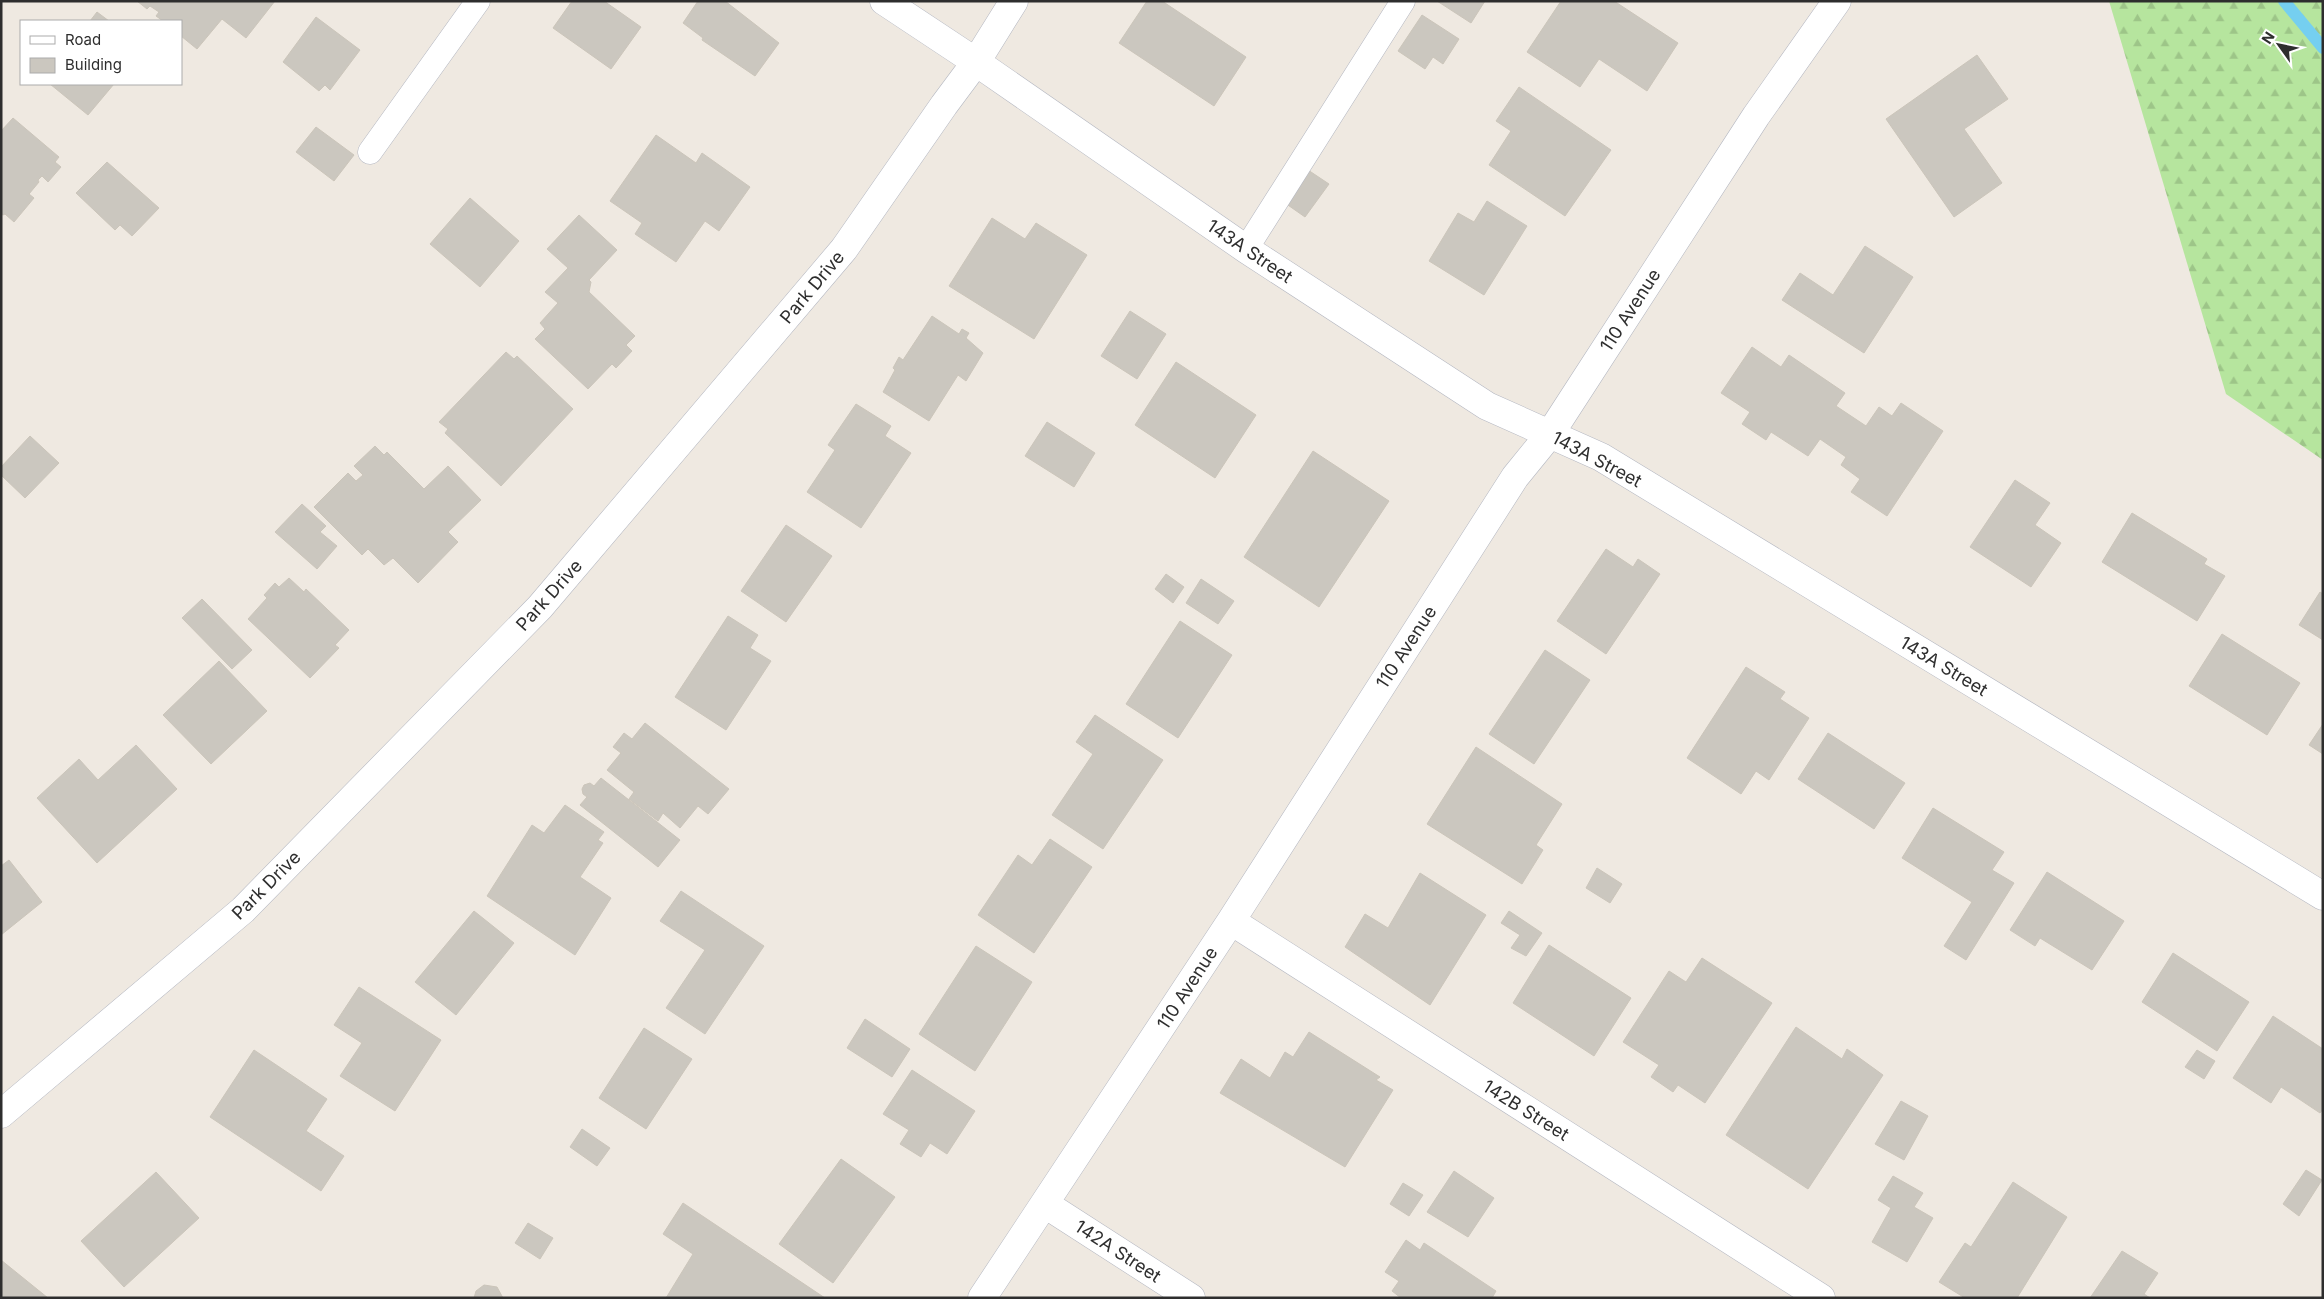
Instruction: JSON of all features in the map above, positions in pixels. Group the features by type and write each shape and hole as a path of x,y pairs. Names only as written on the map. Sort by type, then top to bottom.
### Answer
{"street":[{"name":"143A Street","path":"884,1 976,62 1246,249 1487,406 1602,457 2323,896"},
{"name":"Park Drive","path":"1,1114 243,910 540,607 844,249 976,62 1014,1"},
{"name":"110 Avenue","path":"982,1298 1231,921 1515,477 1550,434 1756,116 1837,1"},
{"name":"142B Street","path":"1231,921 1822,1298"},
{"name":"142A Street","path":"1045,1204 1191,1298"}],"lane":[{"path":"370,152 478,1"},
{"path":"1246,249 1402,1"}],"green space":[{"path":"2109,1 2323,1 2323,460 2226,394"}],"building":[{"path":"137,1 275,1 246,38 222,19 197,49 182,37 182,20 162,20 156,16 159,12 150,6 147,9"},
{"path":"572,1 604,1 641,27 611,69 553,28"},
{"path":"698,1 725,1 779,43 755,76 702,40 703,38 683,23"},
{"path":"1147,1 1162,1 1246,57 1214,106 1119,43"},
{"path":"1437,1 1485,1 1471,23"},
{"path":"1561,1 1614,1 1678,43 1647,91 1599,59 1580,87 1527,52"},
{"path":"97,12 108,20 91,20"},
{"path":"1422,15 1459,39 1443,64 1433,57 1425,69 1398,51"},
{"path":"316,17 360,50 330,90 325,85 319,91 283,62"},
{"path":"1977,55 2008,99 1964,129 2002,183 1954,217 1886,119"},
{"path":"51,85 113,85 88,115"},
{"path":"1519,87 1611,150 1565,216 1489,165 1511,131 1496,121"},
{"path":"13,118 59,157 55,162 61,167 48,182 42,176 38,180 39,182 29,194 34,198 14,222 5,214 1,214 1,131"},
{"path":"316,127 354,155 334,181 296,152"},
{"path":"656,135 696,163 702,153 750,187 719,231 705,221 676,262 635,234 642,223 610,201"},
{"path":"107,162 159,208 132,236 120,225 115,230 76,193"},
{"path":"1308,170 1329,184 1305,217 1285,203"},
{"path":"470,198 519,241 480,287 430,244"},
{"path":"1487,201 1527,226 1484,295 1429,261 1458,213 1474,222"},
{"path":"579,215 617,250 589,280 591,282 589,292 635,336 626,345 632,351 616,368 612,364 588,389 535,339 545,329 540,323 558,303 545,292 568,268 547,249"},
{"path":"992,218 1025,239 1036,223 1087,255 1034,339 949,286"},
{"path":"1865,246 1913,277 1864,353 1782,300 1800,273 1833,295"},
{"path":"1130,311 1166,334 1137,379 1101,356"},
{"path":"932,316 959,334 962,329 969,333 966,338 983,353 966,381 958,375 929,421 883,392 895,370 893,368 899,357 903,360"},
{"path":"1752,347 1781,367 1789,355 1845,393 1836,406 1866,426 1879,407 1892,416 1901,403 1943,431 1887,516 1851,492 1860,479 1841,465 1846,457 1820,439 1808,456 1771,432 1766,440 1742,424 1750,412 1721,393"},
{"path":"506,352 514,359 517,356 573,409 501,486 445,433 448,429 439,422"},
{"path":"1176,362 1256,415 1215,478 1135,425"},
{"path":"856,404 891,426 885,436 911,453 861,528 807,492 835,450 828,445"},
{"path":"1047,422 1095,453 1074,487 1025,456"},
{"path":"30,436 59,463 25,498 1,475 1,467"},
{"path":"375,446 384,455 387,452 424,489 448,466 481,500 448,532 458,542 418,583 393,558 384,565 368,549 362,555 314,507 348,473 356,481 363,475 354,466"},
{"path":"1313,451 1389,501 1319,607 1244,557"},
{"path":"2015,480 2050,503 2035,525 2061,543 2031,587 1970,547"},
{"path":"302,504 326,526 320,532 337,546 317,569 275,532"},
{"path":"2132,513 2207,559 2204,564 2225,576 2197,621 2102,562"},
{"path":"786,525 832,556 786,622 741,591"},
{"path":"1606,549 1633,567 1638,559 1660,574 1606,654 1557,621"},
{"path":"1166,574 1184,587 1173,603 1155,589"},
{"path":"289,578 304,592 306,589 349,630 335,645 339,648 310,678 248,619 267,598 264,595 275,583 279,587"},
{"path":"1201,579 1234,601 1218,624 1186,603"},
{"path":"2320,592 2323,594 2323,640 2299,625"},
{"path":"202,599 252,650 232,669 182,618"},
{"path":"728,616 758,635 750,648 771,661 726,730 675,697"},
{"path":"1180,621 1232,655 1178,738 1126,704"},
{"path":"2222,634 2300,683 2267,735 2189,686"},
{"path":"1545,650 1590,680 1534,764 1489,734"},
{"path":"219,661 267,711 211,764 163,715"},
{"path":"1746,667 1785,692 1780,699 1809,718 1769,780 1756,771 1741,794 1687,758"},
{"path":"1095,715 1163,760 1103,849 1052,815 1093,754 1076,742"},
{"path":"645,723 729,789 708,814 698,806 680,828 663,813 658,821 629,799 634,792 607,770 621,753 613,747 624,733 632,739"},
{"path":"2323,724 2323,754 2309,745"},
{"path":"1828,733 1905,783 1874,829 1798,779"},
{"path":"136,745 177,789 97,863 37,798 79,759 98,780"},
{"path":"1476,747 1562,804 1536,845 1543,850 1522,884 1427,824"},
{"path":"601,778 680,840 658,867 580,805 587,797 583,794 582,789 584,785 590,783 594,786"},
{"path":"565,805 604,832 598,840 603,843 580,877 611,898 575,955 487,896 532,825 544,833"},
{"path":"1933,808 2004,852 1992,870 2014,883 1966,960 1944,946 1972,902 1902,858"},
{"path":"1050,839 1092,867 1034,953 978,915 1018,855 1032,865"},
{"path":"9,860 42,902 1,935 1,866"},
{"path":"1597,868 1622,884 1610,903 1586,888"},
{"path":"2047,872 2124,921 2092,970 2040,938 2035,946 2010,930"},
{"path":"1420,873 1486,915 1430,1005 1345,947 1365,914 1388,928"},
{"path":"681,891 764,946 705,1034 666,1008 705,950 660,921"},
{"path":"474,911 514,943 456,1015 415,982"},
{"path":"1509,911 1542,933 1526,956 1511,948 1520,935 1501,923"},
{"path":"1549,945 1631,998 1594,1056 1513,1003"},
{"path":"976,946 1032,982 975,1071 919,1034"},
{"path":"2173,953 2249,1002 2217,1051 2142,1002"},
{"path":"1702,958 1772,1003 1705,1103 1678,1085 1673,1092 1651,1077 1659,1065 1623,1042 1669,971 1686,982"},
{"path":"359,987 441,1040 395,1111 340,1076 362,1043 334,1025"},
{"path":"2273,1016 2323,1049 2323,1109 2320,1113 2281,1087 2271,1103 2233,1078"},
{"path":"865,1019 910,1049 892,1077 847,1048"},
{"path":"1796,1027 1842,1059 1847,1049 1883,1075 1808,1189 1726,1135"},
{"path":"644,1028 692,1059 646,1129 599,1098"},
{"path":"1309,1032 1380,1077 1376,1080 1393,1090 1345,1167 1220,1093 1241,1059 1270,1078 1285,1052 1293,1057"},
{"path":"254,1050 327,1099 306,1131 344,1156 321,1191 210,1117"},
{"path":"2197,1050 2215,1061 2204,1079 2185,1067"},
{"path":"912,1070 975,1111 947,1154 930,1143 921,1157 900,1144 909,1130 883,1114"},
{"path":"1901,1101 1928,1116 1904,1160 1875,1144"},
{"path":"582,1129 610,1148 597,1166 570,1147"},
{"path":"841,1159 895,1197 833,1283 779,1244"},
{"path":"2306,1170 2322,1180 2299,1216 2283,1204"},
{"path":"1454,1171 1494,1198 1468,1237 1427,1212"},
{"path":"156,1172 199,1218 124,1287 81,1241"},
{"path":"1893,1176 1923,1193 1914,1207 1933,1218 1907,1262 1872,1242 1891,1208 1878,1200"},
{"path":"2013,1182 2067,1217 2017,1298 1965,1298 1939,1282 1965,1243 1971,1247"},
{"path":"1403,1183 1423,1195 1409,1216 1390,1204"},
{"path":"683,1203 825,1298 666,1298 693,1254 663,1234"},
{"path":"528,1223 553,1238 540,1259 515,1243"},
{"path":"1406,1240 1420,1250 1424,1243 1496,1291 1492,1298 1401,1298 1392,1291 1399,1281 1385,1272"},
{"path":"2122,1251 2158,1273 2144,1294 2150,1298 2090,1298"},
{"path":"1,1260 48,1298 1,1298"},
{"path":"484,1285 497,1287 503,1298 474,1298 476,1291"}],"waterway":[{"path":"2284,1 2323,48"}]}
